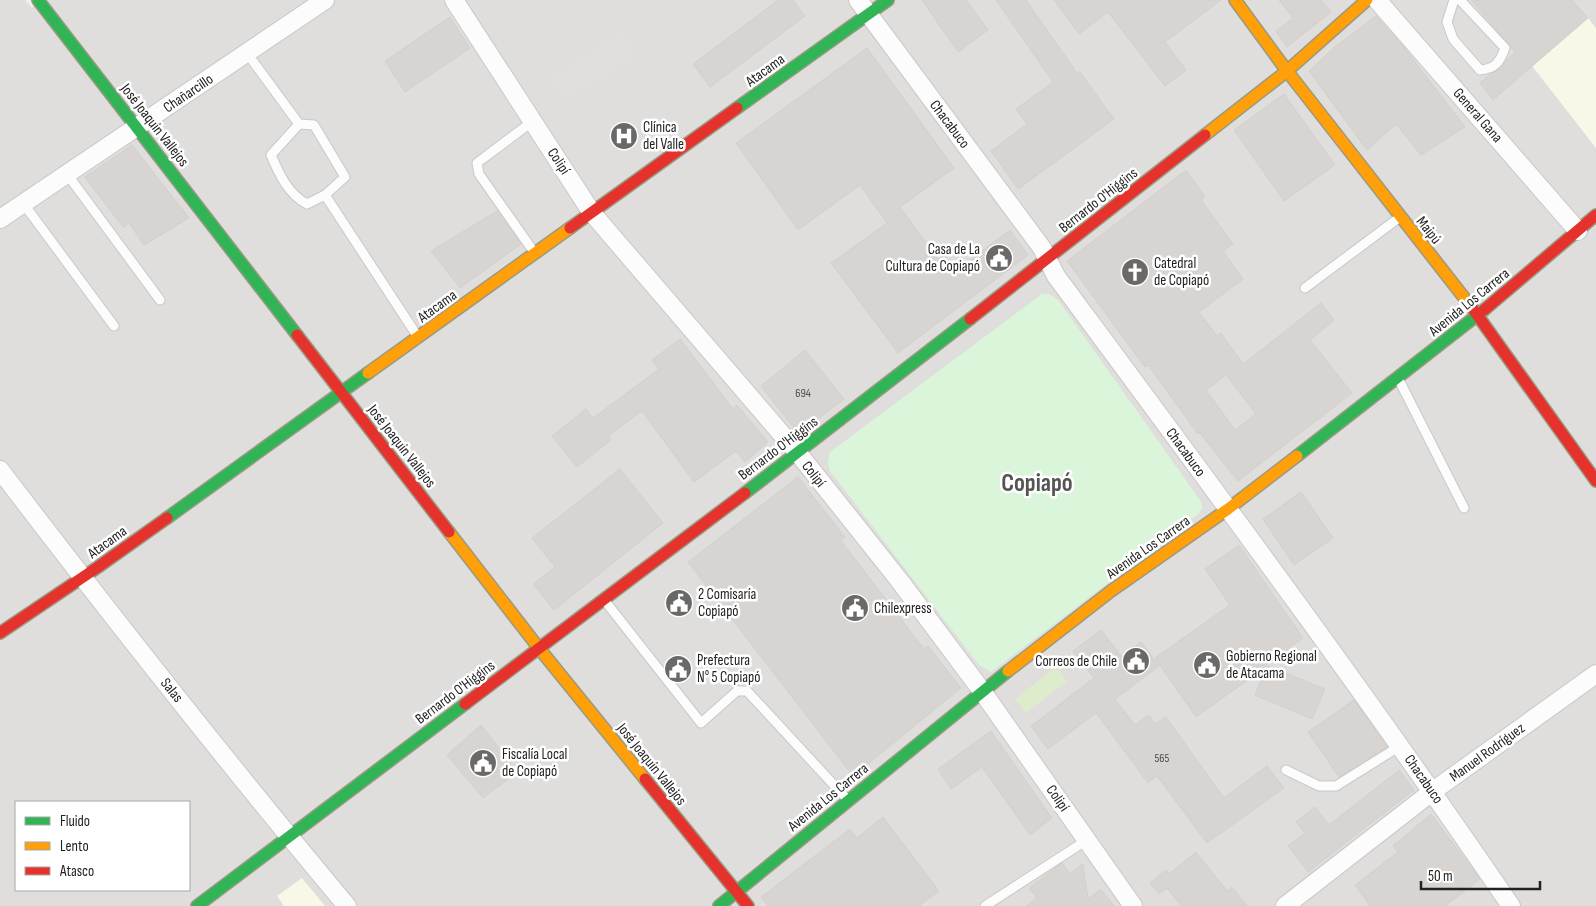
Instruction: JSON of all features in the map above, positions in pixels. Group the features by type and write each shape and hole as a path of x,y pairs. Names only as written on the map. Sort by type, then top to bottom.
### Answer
{"main road":[{"name":"José Joaquín Vallejos","path":"38,0 538,647 748,906"},
{"name":"Atacama","path":"0,634 82,578 592,213 863,7 888,0"},
{"name":"Maipú","path":"1235,0 1287,71 1590,460 1596,481"},
{"name":"Bernardo O'Higgins","path":"197,906 538,647 798,453 1287,71 1367,0"},
{"name":"Avenida Los Carrera","path":"719,906 982,691 1111,591 1228,509 1478,315 1596,215"}],"street":[{"name":"Chañarcillo","path":"0,218 325,0"},
{"name":"Colipí","path":"454,0 592,213 798,453 898,580 982,691 1133,906"},
{"name":"General Gana","path":"1377,0 1578,230"},
{"name":"Chacabuco","path":"863,7 1042,248 1056,276 1433,791 1511,906"},
{"name":"Salas","path":"0,470 82,578 288,836 347,906"},
{"name":"Manuel Rodríguez","path":"1284,906 1433,791 1596,674"}],"lane":[{"path":"1454,0 1447,22 1454,39 1480,70 1491,69 1501,58 1505,48 1460,0"},
{"path":"247,53 299,124 314,125 345,177 325,195 307,204 298,200 281,178 271,156 299,124"},
{"path":"533,121 477,163 479,174 535,254"},
{"path":"67,174 160,300"},
{"path":"325,195 418,338"},
{"path":"23,203 114,326"},
{"path":"1305,288 1400,217"},
{"path":"1398,377 1464,508"},
{"path":"603,599 701,723 737,690 747,691 848,800"},
{"path":"1286,770 1319,786 1336,786 1400,746"},
{"path":"985,906 1087,840"}],"shaded area":[{"path":"0,0 25,0 32,8 37,0 1596,0 1596,906 0,906"},
{"path":"1588,18 1596,28 1596,148 1532,66"},
{"path":"621,34 634,56 568,97 560,85 553,89 547,80"},
{"path":"302,878 325,906 284,906 277,896"}],"green space":[{"path":"1042,294 1049,294 1058,300 1202,503 1202,509 1197,515 991,672 979,665 830,471 828,462 830,452"},
{"path":"1056,667 1067,681 1026,713 1015,699"}],"building":[{"path":"778,0 793,0 805,16 710,87 693,64"},
{"path":"922,0 966,0 988,30 958,52"},
{"path":"996,0 1026,0 1077,73 1079,71 1114,119 1018,189 991,151 1027,124 1016,109 1053,82"},
{"path":"1054,0 1221,0 1165,42 1186,70 1165,86 1108,12 1079,34"},
{"path":"1279,0 1321,0 1331,12 1287,47 1276,31 1293,18"},
{"path":"1471,0 1572,0 1588,18 1493,100 1480,83 1500,69 1515,52"},
{"path":"1376,16 1402,45 1465,127 1421,155 1396,124 1367,150 1309,71 1335,47"},
{"path":"450,17 470,48 405,92 385,61"},
{"path":"867,48 954,168 900,207 938,259 945,255 955,271 1010,230 1028,255 898,353 831,263 887,223 860,185 798,230 736,143"},
{"path":"1284,94 1335,165 1284,201 1234,130"},
{"path":"132,145 189,218 144,245 129,223 123,227 85,177"},
{"path":"1186,170 1205,197 1201,200 1233,244 1223,251 1243,279 1199,312 1217,336 1221,333 1243,364 1321,303 1334,320 1310,340 1352,393 1238,481 1199,432 1198,434 1148,365 1145,367 1067,261","holes":["1226,375 1256,414 1235,430 1206,390"]},
{"path":"497,211 521,244 460,288 431,251"},
{"path":"680,339 733,409 737,405 768,442 745,462 736,451 694,482 642,411 608,436 611,440 577,467 552,436 586,409 593,418 659,369 652,360"},
{"path":"805,350 844,399 806,428 794,428 761,386"},
{"path":"620,469 663,523 554,610 533,584 555,567 532,538"},
{"path":"798,477 845,537 841,541 924,649 928,646 961,688 853,776 688,562"},
{"path":"1301,492 1333,538 1294,565 1263,519"},
{"path":"1239,545 1303,638 1266,665 1325,689 1312,719 1255,695 1266,667 1196,717 1155,658 1230,605 1205,569"},
{"path":"1101,630 1122,657 1141,642 1159,666 1115,699 1135,725 1149,715 1155,724 1166,717 1224,798 1267,766 1284,788 1207,843 1157,776 1148,783 1096,713 1048,749 1031,726 1094,678 1073,651"},
{"path":"1354,700 1387,747 1339,777 1308,732"},
{"name":"Fiscalía Local de Copiapó","path":"481,725 518,772 483,798 447,755"},
{"path":"991,731 1052,818 1030,835 982,767 951,789 938,769"},
{"path":"1399,770 1414,790 1308,872 1288,846 1305,833 1296,822 1315,807 1329,825"},
{"path":"1431,814 1480,879 1445,906 1370,906 1355,885 1398,852 1393,846"},
{"path":"883,817 939,891 919,906 768,906 761,897 850,829 857,838"},
{"path":"1196,852 1227,891 1232,887 1247,906 1181,906 1167,888 1159,894 1150,883 1166,870 1169,874"},
{"path":"1062,863 1070,874 1083,864 1088,899 1101,889 1114,906 1026,906 1037,898 1029,888"}],"traffic: fast":[{"path":"38,0 297,335"},
{"path":"737,108 888,0"},
{"path":"1297,456 1484,310"},
{"path":"745,493 970,319"},
{"path":"167,518 368,373"},
{"path":"719,906 1008,671"},
{"path":"197,906 465,704"}],"traffic: slow":[{"path":"1235,0 1287,71 1473,309"},
{"path":"1205,135 1287,71 1367,0"},
{"path":"368,373 570,228"},
{"path":"1008,671 1111,591 1228,509 1297,456"},
{"path":"449,532 538,647 645,779"}],"traffic: jam":[{"path":"570,228 737,108"},
{"path":"970,319 1205,135"},
{"path":"1484,310 1596,215"},
{"path":"1473,309 1596,481"},
{"path":"297,335 449,532"},
{"path":"465,704 745,493"},
{"path":"0,633 167,518"},
{"path":"645,779 748,906"}],"place":[{"name":"Clínica del Valle","path":"624,136"},
{"name":"Casa de La Cultura de Copiapó","path":"999,258"},
{"name":"Catedral de Copiapó","path":"1135,272"},
{"name":"2 Comisaría Copiapó","path":"679,603"},
{"name":"Chilexpress","path":"855,608"},
{"name":"Correos de Chile","path":"1136,661"},
{"name":"Gobierno Regional de Atacama","path":"1207,665"},
{"name":"Prefectura N° 5 Copiapó","path":"678,669"},
{"name":"Fiscalía Local de Copiapó","path":"483,763"}],"district":[{"name":"Copiapó","path":"1037,482"}]}
